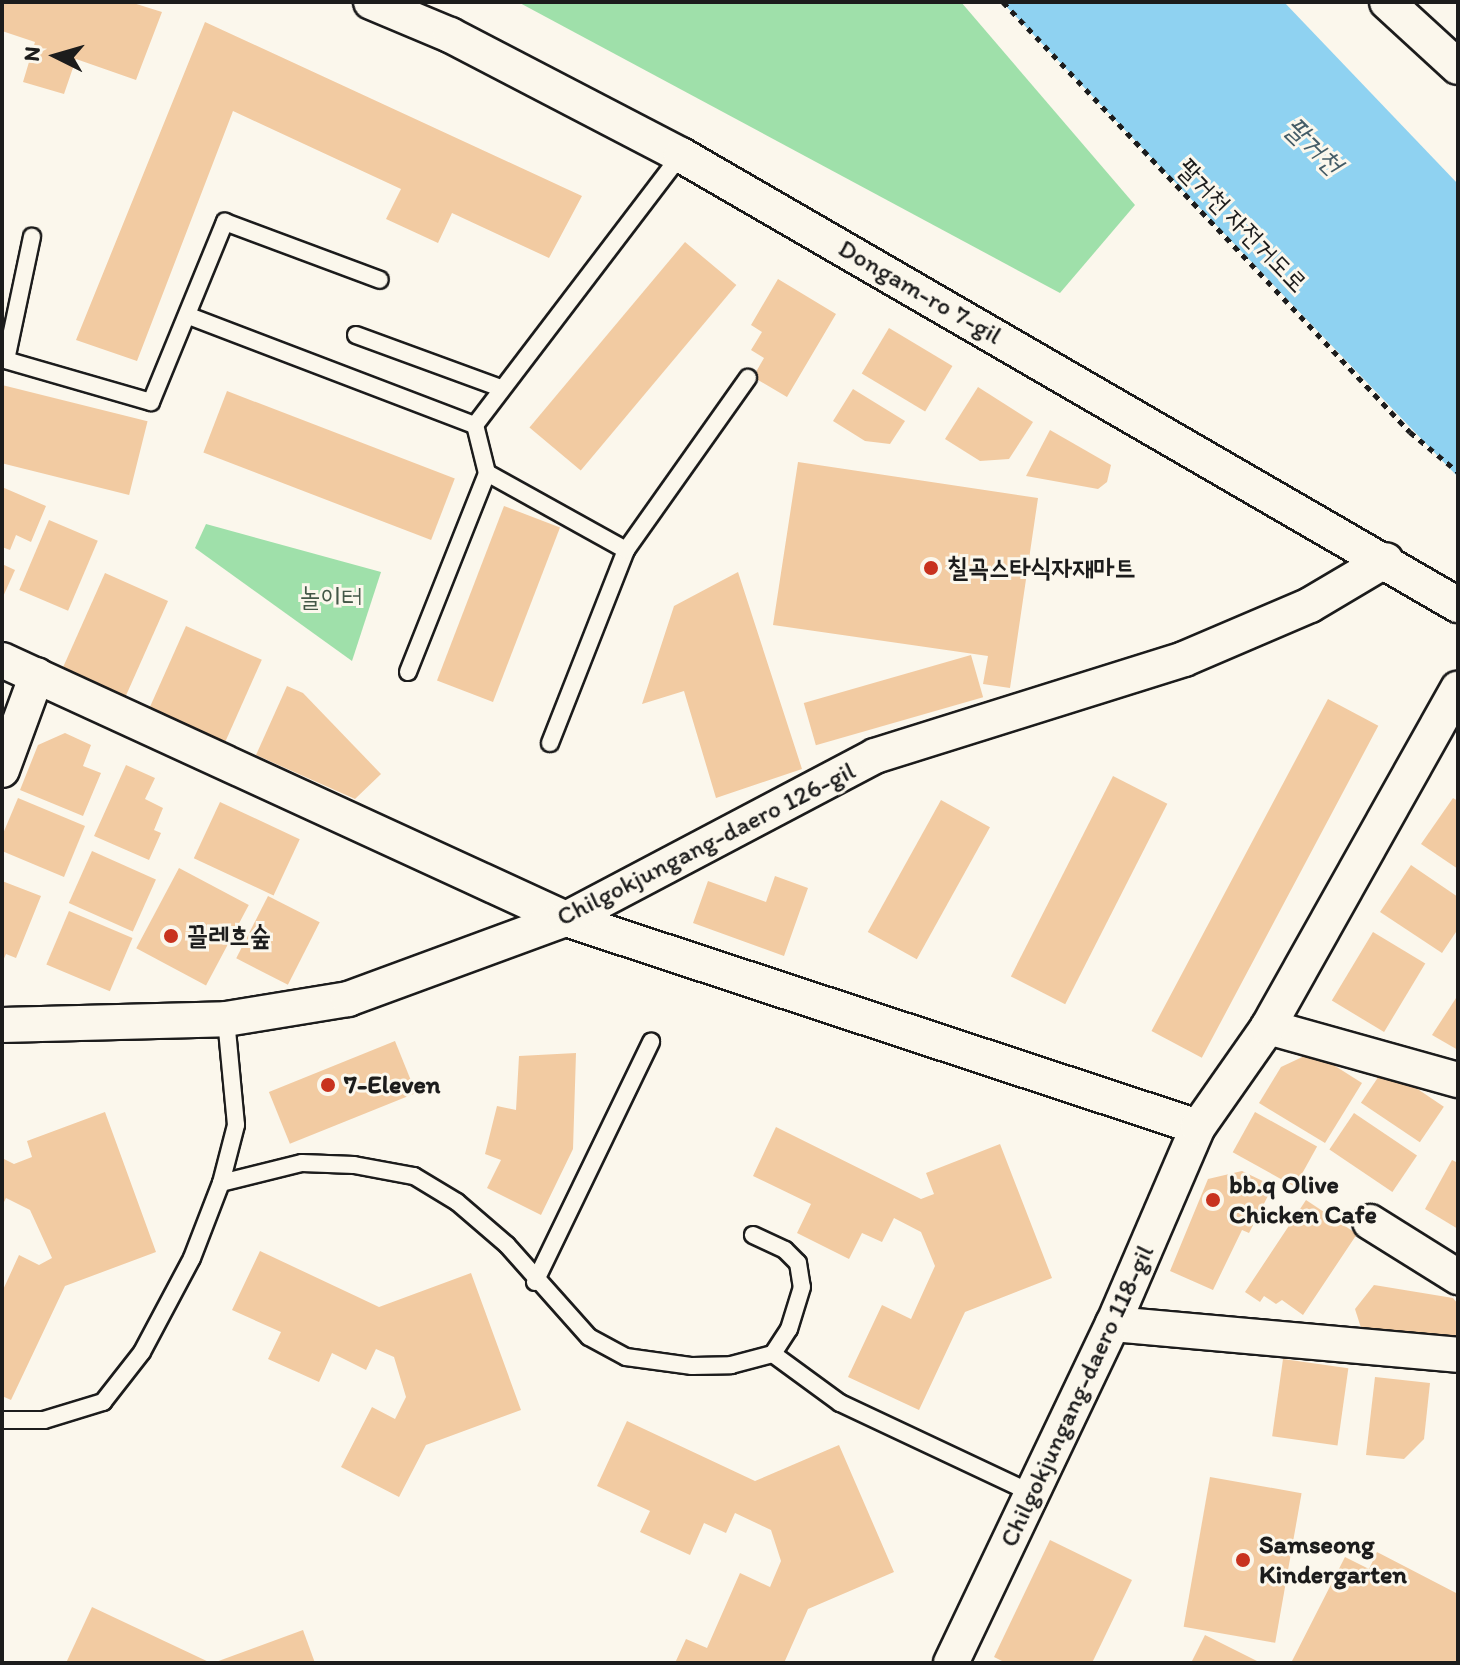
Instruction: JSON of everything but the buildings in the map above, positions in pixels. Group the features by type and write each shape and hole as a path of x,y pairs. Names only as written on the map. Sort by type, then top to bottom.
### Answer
{"street":[{"name":"Dongam-ro 7-gil","path":"371,2 450,35 681,155 1386,560 1458,605"},
{"path":"1387,2 1458,67"},
{"name":"Chilgokjungang-daero 126-gil","path":"2,1025 226,1019 348,999 566,919 875,756 1184,659 1310,605 1386,560"},
{"path":"2,660 566,919 1198,1127"},
{"path":"2,770 37,675"},
{"name":"Chilgokjungang-daero 118-gil","path":"951,1663 1113,1324 1198,1127 1268,1027 1458,689"},
{"path":"1268,1027 1458,1080"},
{"path":"1370,1222 1458,1277"},
{"path":"1113,1324 1458,1355"}],"lane":[{"path":"408,672 487,473 475,425 681,155"},
{"path":"32,237 4,360 151,402 189,316 225,222 380,280"},
{"path":"189,316 475,425"},
{"path":"356,335 501,388"},
{"path":"550,743 626,550 748,378"},
{"path":"487,473 626,550"},
{"path":"2,1420 44,1420 103,1402 142,1352 192,1258 221,1183 236,1125 226,1019"},
{"path":"535,1282 651,1042"},
{"path":"221,1183 302,1163 354,1165 414,1176 457,1202 507,1245 535,1282 589,1337 626,1357 692,1366 731,1365 773,1354 789,1329 802,1287 798,1263 785,1250 753,1235"},
{"path":"773,1354 840,1403 1033,1494"}],"path":[{"name":"팔거천 자전거도로","path":"1003,2 1410,432 1458,472"}],"green space":[{"path":"518,2 961,2 1135,205 1060,293"},
{"name":"놀이터","path":"206,524 381,572 352,661 195,548"}],"water":[{"name":"팔거천","path":"1002,2 1284,2 1458,184 1458,477"}],"place":[{"name":"칠곡스타식자재마트","path":"931,568"},
{"name":"끌레흐숲","path":"171,936"},
{"name":"7-Eleven","path":"328,1085"},
{"name":"bb.q Olive Chicken Cafe","path":"1213,1200"},
{"name":"Samseong Kindergarten","path":"1243,1560"}]}
